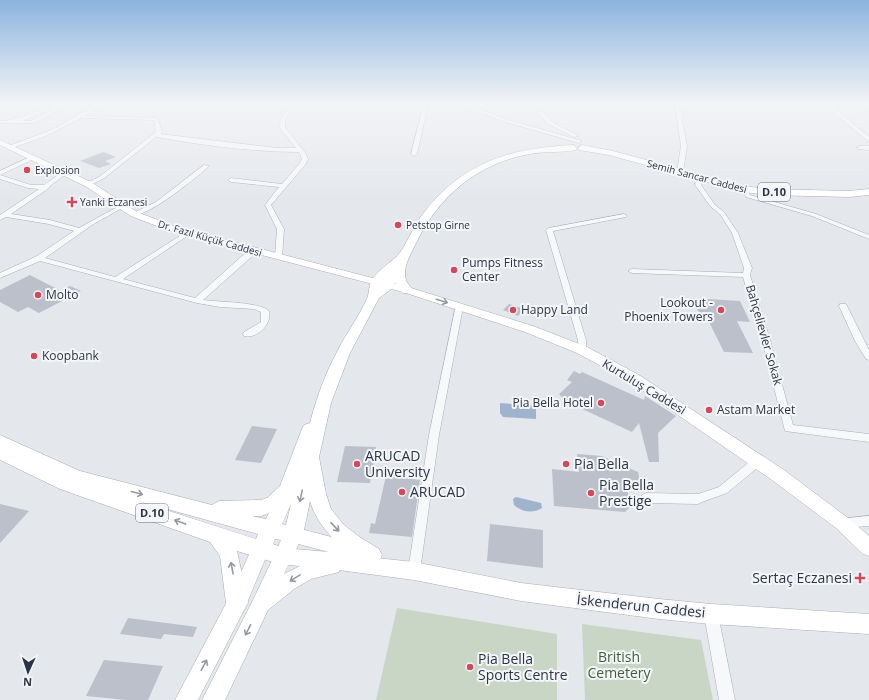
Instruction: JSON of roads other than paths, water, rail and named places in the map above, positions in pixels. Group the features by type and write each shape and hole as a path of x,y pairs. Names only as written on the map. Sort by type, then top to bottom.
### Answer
{"main road":[{"name":"Semih Sancar Caddesi","path":"323,403 343,353 380,288 402,259 430,211 448,190 478,168 497,159 520,152 568,142 583,144 699,178 743,189 848,194 869,192"},
{"path":"402,259 400,281 407,290"},
{"name":"D.10","path":"94,487 217,536 283,556 292,535 323,403"},
{"name":"D.10","path":"2,452 66,484 94,487 194,509 271,529 288,489 300,450 323,403"},
{"path":"311,452 317,496 326,518 336,530 354,544 366,560"},
{"path":"194,509 235,510 261,508 273,504 288,489"},
{"path":"260,550 271,529 292,535"},
{"path":"217,536 229,554 237,603"}],"street":[{"path":"4,145 22,144 39,137"},
{"path":"88,184 101,178 154,137"},
{"path":"165,137 278,150 300,150"},
{"path":"279,257 279,224 269,210 268,205 303,164 305,159 289,137"},
{"path":"414,154 418,137"},
{"path":"553,137 568,142 583,144"},
{"path":"575,137 582,140 583,144"},
{"path":"680,172 684,146 682,137"},
{"name":"Dr. Fazıl Küçük Caddesi","path":"4,145 88,184 134,214 188,233 279,257 380,288"},
{"path":"860,148 869,148"},
{"path":"0,172 32,158"},
{"path":"134,214 158,203 206,166"},
{"path":"2,216 47,187 65,172"},
{"path":"0,177 30,187 47,187"},
{"path":"699,178 698,185 713,206 722,214 735,233 748,268 746,275"},
{"path":"231,180 283,186"},
{"path":"743,189 748,196 814,215 869,237"},
{"path":"0,276 38,258 122,206"},
{"path":"2,216 50,222 80,231"},
{"path":"582,350 582,340 549,230 624,216"},
{"path":"117,279 188,233"},
{"path":"197,301 254,250"},
{"path":"38,258 197,301 220,305 255,307 265,311 267,317 265,323 257,330 247,334"},
{"path":"0,282 30,266 38,258"},
{"name":"Bahçelievler Sokak","path":"632,271 746,275 766,340 789,428 869,438"},
{"name":"Kurtuluş Caddesi","path":"380,288 407,290 530,329 582,350 634,378 758,461 842,524 869,548"},
{"path":"843,306 859,341 869,357"},
{"path":"414,572 434,435 459,307"},
{"path":"646,498 698,499 723,490 758,461"},
{"path":"842,524 869,521"},
{"path":"292,535 366,560"},
{"path":"186,700 237,603 260,550"},
{"path":"213,700 259,609 283,556 366,560"},
{"path":"259,609 279,589 298,575 321,566 366,560"},
{"name":"İskenderun Caddesi","path":"366,560 414,572 521,592 711,614 869,624"},
{"path":"711,614 727,700"}],"water":[{"path":"500,403 536,406 536,419 503,417 500,413"},
{"path":"516,497 541,503 542,508 531,512 520,509 514,505 513,499"}],"place":[{"name":"Explosion","path":"27,170"},
{"name":"Yanki Eczanesi","path":"72,202"},
{"name":"Petstop Girne","path":"398,225"},
{"name":"Pumps Fitness Center","path":"454,270"},
{"name":"Molto","path":"38,295"},
{"name":"Happy Land","path":"513,310"},
{"name":"Lookout - Phoenix Towers","path":"721,310"},
{"name":"Koopbank","path":"34,356"},
{"name":"Pia Bella Hotel","path":"601,403"},
{"name":"Astam Market","path":"709,410"},
{"name":"ARUCAD University","path":"357,464"},
{"name":"Pia Bella","path":"566,464"},
{"name":"ARUCAD","path":"402,492"},
{"name":"Pia Bella Prestige","path":"591,493"},
{"name":"Sertaç Eczanesi","path":"860,578"},
{"name":"Pia Bella Sports Centre","path":"470,667"}],"park label":[{"name":"British Cemetery","path":"619,666"}]}
